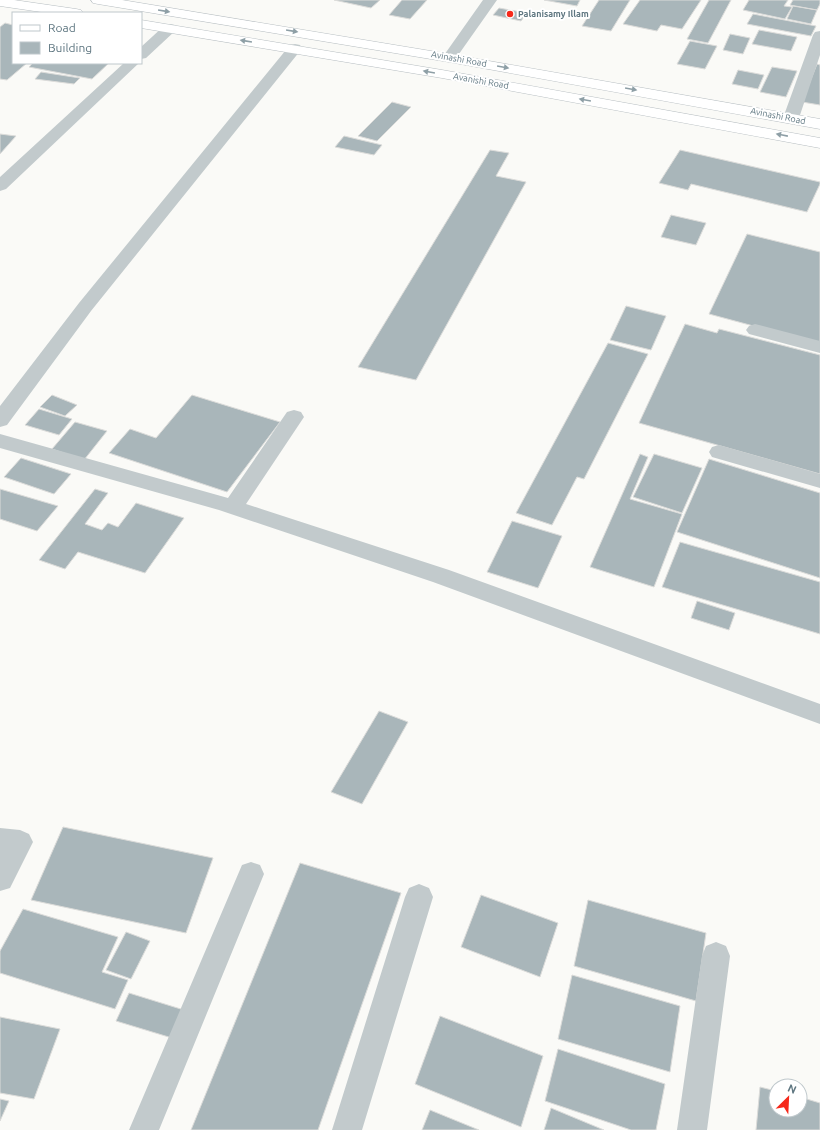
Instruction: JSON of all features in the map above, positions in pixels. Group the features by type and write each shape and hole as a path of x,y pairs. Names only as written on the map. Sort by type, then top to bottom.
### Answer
{"main road":[{"name":"Avinashi Road","path":"98,0 449,58 820,124"},
{"path":"2,4 68,12"},
{"name":"Avanishi Road","path":"142,24 295,48 820,143"}],"street":[{"path":"449,58 490,0"},
{"path":"142,54 170,28"},
{"path":"792,118 820,35"},
{"path":"0,420 85,307 295,48"},
{"path":"0,186 131,64"},
{"path":"756,330 820,347"},
{"path":"233,507 294,417"},
{"path":"0,441 233,507 441,576 820,714"},
{"path":"719,452 820,481"},
{"path":"0,840 20,842 0,879"},
{"path":"144,1130 251,874"},
{"path":"346,1130 419,897"},
{"path":"692,1130 716,956"}],"building":[{"path":"334,0 380,0 371,8"},
{"path":"402,0 427,0 410,19 389,15"},
{"path":"544,0 580,0 577,6"},
{"path":"599,0 630,0 611,31 582,26"},
{"path":"640,0 701,0 682,29 661,25 657,31 623,24"},
{"path":"709,0 731,0 708,43 687,39"},
{"path":"749,0 788,0 784,6 792,7 785,19 743,10"},
{"path":"793,0 820,0 820,4 817,10 790,5"},
{"path":"793,6 817,10 811,24 787,19"},
{"name":"Palanisamy Illam","path":"499,8 527,13 521,21 493,15"},
{"path":"753,14 816,26 811,36 747,24"},
{"path":"5,23 12,25 12,64 26,64 7,80 0,79 0,27"},
{"path":"759,30 797,37 791,51 752,44"},
{"path":"730,34 750,38 743,54 723,50"},
{"path":"690,41 717,46 705,69 677,64"},
{"path":"32,64 108,64 92,79 29,67"},
{"path":"817,64 820,65 820,105 802,102"},
{"path":"772,67 797,71 786,97 760,92"},
{"path":"738,70 764,75 758,89 732,84"},
{"path":"41,72 80,78 74,84 35,79"},
{"path":"392,102 411,107 377,141 358,136"},
{"path":"0,134 16,136 0,154"},
{"path":"344,136 382,145 374,155 335,147"},
{"path":"490,150 509,153 496,176 526,182 416,380 358,367"},
{"path":"680,150 820,182 820,184 807,212 691,184 688,190 659,183"},
{"path":"671,215 706,223 696,245 661,237"},
{"path":"747,234 820,252 820,344 709,314"},
{"path":"626,306 666,316 651,350 610,340"},
{"path":"685,324 717,333 719,329 820,355 820,474 639,423"},
{"path":"608,343 648,354 584,479 577,477 552,525 516,513"},
{"path":"52,395 77,405 65,416 40,407"},
{"path":"192,395 280,422 227,492 109,453 130,429 156,438"},
{"path":"39,409 72,419 59,435 25,425"},
{"path":"75,422 107,431 84,460 52,449"},
{"path":"640,454 648,457 630,499 682,514 654,587 590,567"},
{"path":"654,454 702,468 682,513 633,497"},
{"path":"21,458 71,474 54,494 4,477"},
{"path":"709,459 820,493 820,578 677,532"},
{"path":"0,489 58,506 37,531 0,519"},
{"path":"95,489 108,493 85,524 102,530 108,523 118,527 136,503 184,518 145,573 78,552 65,569 39,560"},
{"path":"512,521 562,536 538,588 487,572"},
{"path":"680,542 820,582 820,634 662,587"},
{"path":"697,601 735,613 729,630 691,618"},
{"path":"379,711 408,722 362,804 331,792"},
{"path":"63,827 213,858 186,933 31,900"},
{"path":"300,863 401,893 318,1130 191,1130"},
{"path":"481,895 558,923 540,977 461,947"},
{"path":"588,900 706,933 696,1001 574,966"},
{"path":"23,909 118,937 102,972 128,980 115,1009 0,973 0,951"},
{"path":"126,932 150,941 131,979 106,970"},
{"path":"572,975 680,1006 670,1072 558,1039"},
{"path":"129,993 184,1010 172,1038 116,1021"},
{"path":"440,1016 543,1056 521,1127 415,1084"},
{"path":"0,1017 60,1029 34,1099 0,1093"},
{"path":"558,1049 665,1084 656,1130 631,1130 545,1101"},
{"path":"760,1087 768,1089 768,1118 808,1118 808,1099 820,1103 820,1130 756,1130"},
{"path":"0,1099 9,1101 0,1121"},
{"path":"551,1108 604,1130 544,1130"},
{"path":"430,1110 479,1130 422,1130"}],"place":[{"name":"Palanisamy Illam","path":"510,14"}]}
